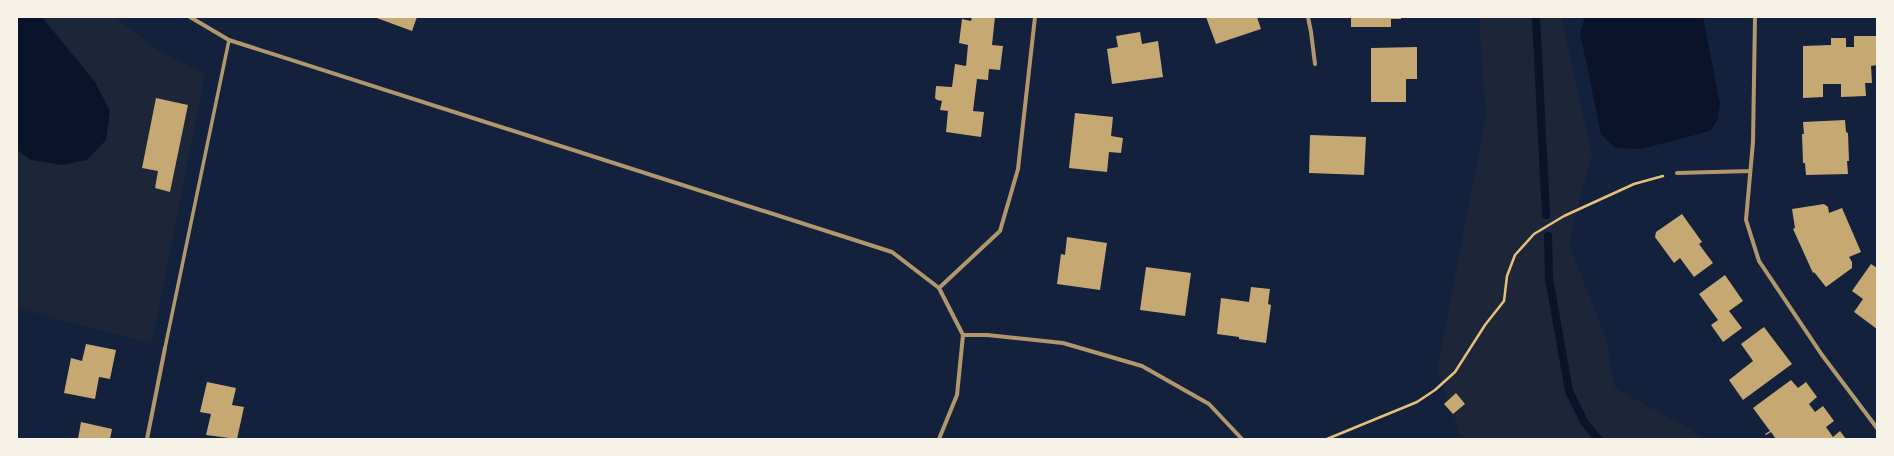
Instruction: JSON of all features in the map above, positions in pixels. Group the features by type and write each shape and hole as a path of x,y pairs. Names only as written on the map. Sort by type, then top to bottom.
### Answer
{"street":[{"path":"190,17 229,40 892,252 939,288 963,335 957,395 939,439"},
{"path":"939,288 1000,231 1018,169 1035,17"},
{"path":"1308,17 1315,64"},
{"path":"1755,17 1753,142 1746,220 1759,261 1822,355 1877,428"},
{"path":"147,439 229,40"},
{"path":"1677,173 1750,171"},
{"path":"963,335 987,335 1063,343 1142,366 1209,404 1242,439"}],"path":[{"path":"1327,439 1417,402 1435,390 1455,372 1485,325 1504,302 1507,276 1515,255 1534,234 1564,216 1634,184 1677,173"}],"shaded area":[{"path":"17,17 114,17 158,50 205,74 152,344 17,308"},
{"path":"17,17 42,17 95,82 110,111 106,140 87,160 62,165 31,160 17,150"},
{"path":"1479,17 1564,17 1562,20 1592,155 1569,244 1606,338 1615,388 1695,432 1701,439 1462,439 1437,370 1486,116"},
{"path":"1585,17 1703,17 1720,104 1717,121 1710,131 1641,149 1615,148 1601,134 1580,33"}],"building":[{"path":"374,17 417,17 412,31"},
{"path":"972,17 995,17 992,45 1003,46 1000,70 989,69 988,80 977,79 973,111 984,112 981,137 946,132 948,111 940,110 942,101 935,98 936,86 952,87 955,64 966,66 968,45 959,43 962,19 971,21"},
{"path":"1206,17 1257,17 1261,29 1216,44"},
{"path":"1351,17 1401,17 1401,19 1391,19 1391,27 1351,27"},
{"path":"1140,32 1142,44 1158,41 1163,77 1112,84 1107,49 1118,47 1116,36"},
{"path":"1854,36 1877,36 1877,65 1871,66 1872,83 1865,83 1866,96 1841,97 1841,84 1823,84 1823,97 1803,98 1803,46 1831,45 1831,38 1846,38 1846,47 1854,47"},
{"path":"1417,47 1417,79 1406,79 1406,102 1371,102 1371,48"},
{"path":"156,98 188,105 170,192 155,188 158,171 142,168"},
{"path":"1075,113 1113,117 1111,136 1123,138 1121,153 1109,152 1107,172 1069,168"},
{"path":"1845,120 1846,132 1848,133 1848,174 1806,175 1805,163 1803,163 1803,122"},
{"path":"1310,135 1366,137 1364,175 1309,173"},
{"path":"1824,204 1828,207 1829,213 1842,208 1861,252 1849,257 1852,262 1852,268 1826,287 1814,272 1813,273 1793,229 1795,228 1792,209"},
{"path":"1682,214 1702,242 1699,244 1713,263 1694,277 1680,258 1674,263 1655,237 1656,232"},
{"path":"1067,237 1107,243 1100,290 1057,284 1061,254 1065,255"},
{"path":"1871,264 1877,268 1877,329 1854,312 1863,299 1852,291"},
{"path":"1146,267 1191,273 1185,316 1140,310"},
{"path":"1725,275 1743,301 1729,311 1742,328 1723,342 1711,325 1718,320 1699,294"},
{"path":"1251,287 1270,289 1268,304 1271,305 1266,343 1217,334 1221,298 1249,302"},
{"path":"1764,327 1792,364 1743,400 1729,380 1753,361 1741,344"},
{"path":"86,344 116,350 110,379 99,377 95,399 64,393 71,358 82,361"},
{"path":"1791,380 1798,388 1806,382 1817,397 1809,404 1815,412 1823,406 1834,421 1826,427 1833,437 1840,431 1846,439 1776,439 1771,432 1766,435 1765,434 1770,431 1753,408"},
{"path":"207,382 236,388 232,405 244,407 237,439 206,435 211,414 200,412"},
{"path":"1456,393 1465,404 1453,414 1444,404"},
{"path":"81,422 112,429 110,439 78,439"}],"waterway":[{"path":"1536,17 1546,215"},
{"path":"1548,236 1549,278 1569,391 1585,423 1598,439"}]}
